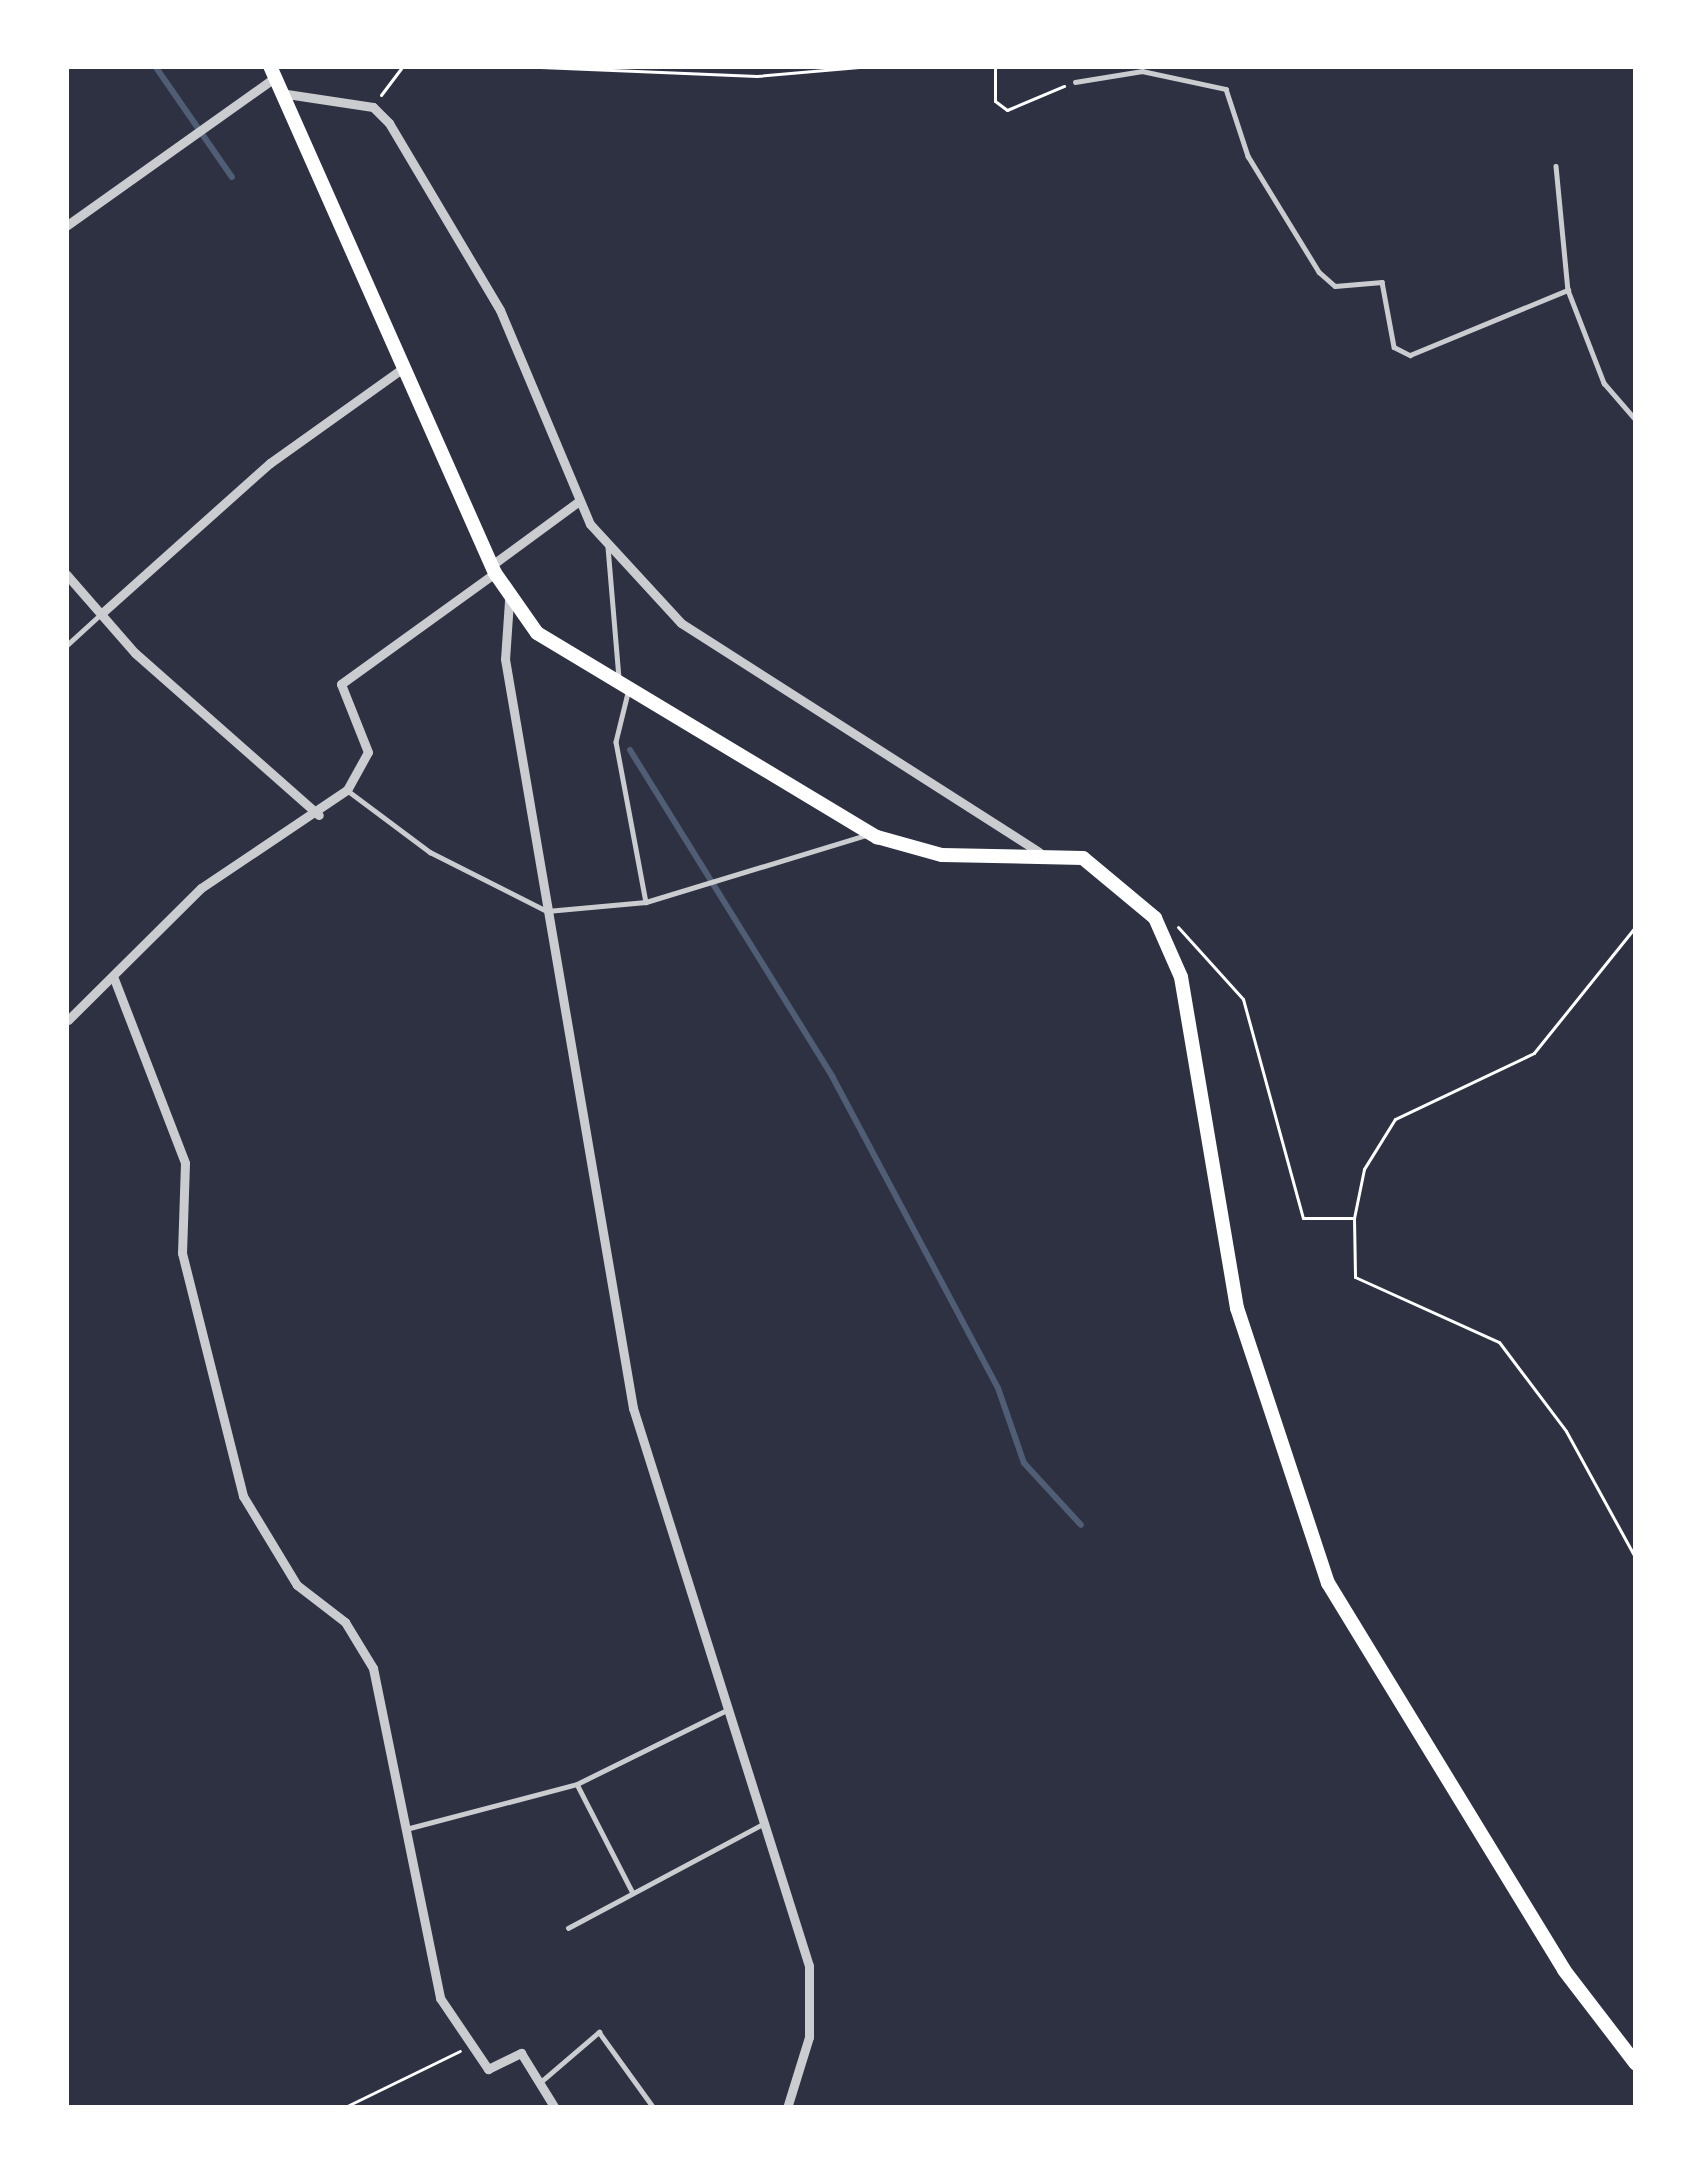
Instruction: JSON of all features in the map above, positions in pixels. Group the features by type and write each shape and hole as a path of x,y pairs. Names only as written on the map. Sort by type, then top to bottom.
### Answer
{"main road":[{"path":"275,79 509,601 548,643 872,833 942,855 1039,852 1106,868 1155,918 1181,976 1237,1308 1328,1583 1564,1970 1636,2064"}],"street":[{"path":"66,226 275,79 374,106 500,310 579,501 608,542 729,663 1039,852"},
{"path":"102,613 269,463 402,369"},
{"path":"67,1020 201,888 320,814 347,790 368,752 340,684 579,501"},
{"path":"66,574 102,613 320,814"},
{"path":"509,601 505,659 634,1408 766,1823 811,1985 806,2053 787,2108"},
{"path":"112,976 185,1163 182,1253 232,1466 297,1585 353,1631 373,1668 428,1967 488,2068 520,2053 555,2108"}],"lane":[{"path":"1075,82 1142,71 1226,89 1248,156 1319,272 1335,286 1382,282 1394,347 1410,355 1568,290"},
{"path":"1556,166 1568,290 1604,383 1636,420"},
{"path":"608,542 624,690 616,742 646,902"},
{"path":"66,646 102,613"},
{"path":"347,790 430,852 547,911 646,902 872,833"},
{"path":"402,1830 577,1784 730,1708"},
{"path":"577,1784 633,1893"},
{"path":"568,1928 766,1823"},
{"path":"540,2083 599,2032 654,2108"}],"path":[{"path":"374,106 403,66"},
{"path":"516,66 758,76 871,66"},
{"path":"995,66 995,100 1006,110 1075,82"},
{"path":"1155,918 1178,927 1243,999 1303,1218 1354,1217"},
{"path":"1636,926 1534,1053 1395,1119 1364,1169 1354,1217 1354,1277 1499,1342 1566,1432 1636,1559"},
{"path":"343,2108 472,2042"}],"waterway":[{"path":"155,66 232,177"},
{"path":"630,750 832,1076 998,1388 1024,1463 1081,1525"}]}
